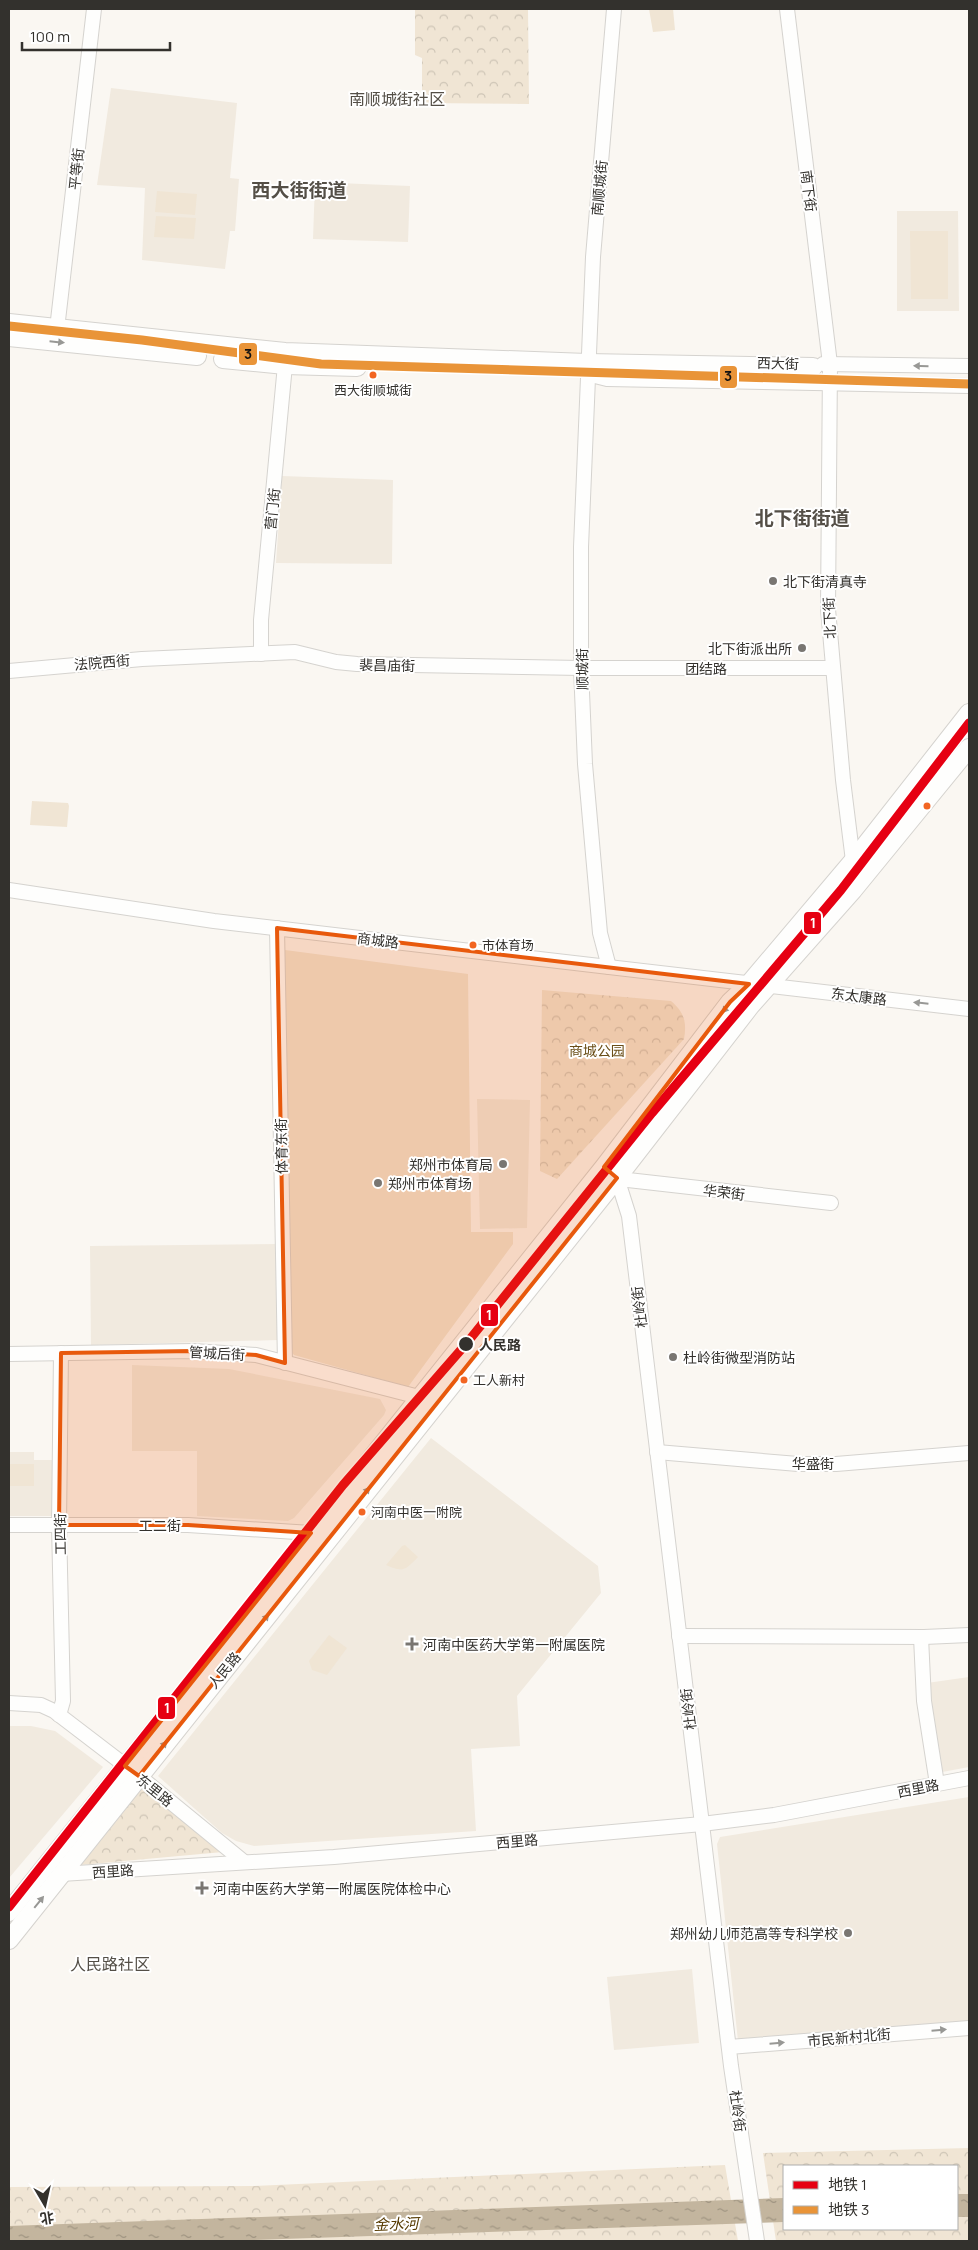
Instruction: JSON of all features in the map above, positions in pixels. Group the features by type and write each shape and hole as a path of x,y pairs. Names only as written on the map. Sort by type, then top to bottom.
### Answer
{"main road":[{"name":"西大街","path":"9,323 285,352 587,368"},
{"name":"西大街","path":"9,337 285,365 587,368 823,374"},
{"name":"人民路","path":"9,1912 132,1771 610,1172 730,1002 749,984 854,861 969,713"},
{"name":"人民路","path":"9,1940 61,1874 132,1771 311,1533 419,1397 751,1005 769,987 853,890 969,748"}],"street":[{"name":"平等街","path":"57,329 94,9"},
{"name":"南顺城街","path":"587,368 593,258 614,9"},
{"name":"南下街","path":"787,9 823,374"},
{"name":"营门街","path":"261,654 261,620 285,365"},
{"name":"西大街","path":"823,374 969,366"},
{"name":"顺城街","path":"587,368 581,546 581,668 585,764 596,903 600,933 609,967"},
{"name":"西大街","path":"823,374 969,386"},
{"name":"北下街","path":"823,374 828,609 843,780 854,861"},
{"name":"裴昌庙街","path":"195,656 295,652 336,662 356,664 581,668"},
{"name":"法院西街","path":"9,671 101,662 195,656"},
{"name":"团结路","path":"581,668 832,668"},
{"name":"商城路","path":"9,890 207,920 749,984"},
{"name":"体育东街","path":"277,928 285,1362"},
{"name":"东太康路","path":"749,984 969,1009"},
{"name":"华荣街","path":"610,1172 832,1203"},
{"name":"杜岭街","path":"610,1172 629,1216 729,2047 757,2241"},
{"name":"管城后街","path":"9,1354 193,1351 256,1355 419,1397"},
{"name":"工四街","path":"59,1715 63,1701 59,1525 61,1353"},
{"name":"华盛街","path":"657,1452 798,1464 836,1464 969,1453"},
{"name":"工二街","path":"9,1525 188,1525 311,1533"},
{"path":"679,1636 921,1637 969,1634"},
{"path":"921,1637 924,1701 937,1784"},
{"name":"东里路","path":"9,1703 41,1705 59,1715 132,1771 244,1862"},
{"name":"西里路","path":"61,1874 370,1854 702,1824 774,1815 969,1778"},
{"name":"市民新村北街","path":"729,2047 969,2028"}],"highlighted area":[{"path":"277,928 749,984 730,1002 604,1167 617,1178 139,1776 125,1766 311,1533 188,1525 59,1525 61,1353 193,1351 256,1355 285,1363"}],"shaded area":[{"path":"111,88 237,103 230,178 239,179 235,231 230,231 225,269 142,260 145,188 97,185"},
{"path":"315,182 410,186 408,242 313,239"},
{"path":"897,211 958,211 959,311 897,311"},
{"path":"282,476 393,480 392,564 276,563"},
{"name":"郑州市体育局","path":"477,1099 530,1100 527,1228 480,1229"},
{"path":"278,1244 278,1340 91,1345 90,1246"},
{"path":"132,1365 229,1369 380,1399 386,1410 384,1415 294,1518 288,1521 197,1516 197,1451 132,1451"},
{"name":"河南中医药大学第一附属医院","path":"431,1438 598,1566 601,1593 517,1696 520,1746 471,1749 476,1831 254,1846 236,1841 222,1833 158,1776"},
{"path":"9,1452 34,1452 34,1460 55,1460 55,1516 9,1516"},
{"path":"969,1677 969,1767 937,1773 927,1683"},
{"path":"9,1726 31,1726 55,1731 103,1767 9,1878"},
{"name":"郑州幼儿师范高等专科学校","path":"969,1797 969,2021 738,2041 717,1844 720,1837"},
{"path":"692,1969 699,2043 614,2050 607,1977"}],"green space":[{"path":"415,9 528,9 529,104 422,103 422,58 415,55"},
{"path":"649,9 673,9 675,30 653,32"},
{"path":"157,191 197,194 195,215 155,212"},
{"path":"156,216 196,218 194,239 154,237"},
{"path":"910,231 948,231 948,299 911,299"},
{"path":"32,801 68,803 67,827 30,825"},
{"name":"郑州市体育场","path":"285,950 468,974 471,1232 513,1232 513,1244 408,1387 294,1355 287,1346"},
{"name":"商城公园","path":"542,990 671,1001 682,1013 685,1022 684,1039 557,1179 540,1171"},
{"path":"9,1464 34,1464 34,1486 9,1486"},
{"path":"405,1545 418,1557 404,1569 397,1569 386,1565 402,1546"},
{"path":"329,1635 347,1648 327,1675 312,1670 309,1661"},
{"path":"142,1786 223,1852 80,1865"},
{"path":"969,2148 969,2241 776,2241 763,2153"},
{"path":"725,2165 738,2241 9,2241 9,2187 254,2186"}],"water":[{"path":"958,2194 969,2194 969,2217 958,2217"},
{"name":"金水河","path":"783,2198 783,2222 223,2241 9,2241 9,2226"}],"metro line":[{"name":"3","path":"9,326 142,340 321,364 969,384"},
{"name":"1","path":"9,1907 343,1485 466,1344 652,1113 841,890 969,723"}],"place":[{"name":"西大街顺城街","path":"373,375"},
{"name":"北下街清真寺","path":"773,581"},
{"name":"北下街派出所","path":"802,648"},
{"name":"市体育场","path":"473,945"},
{"name":"郑州市体育局","path":"503,1164"},
{"name":"郑州市体育场","path":"378,1183"},
{"name":"人民路","path":"466,1344"},
{"name":"杜岭街微型消防站","path":"673,1357"},
{"name":"工人新村","path":"464,1380"},
{"name":"河南中医一附院","path":"362,1512"},
{"name":"河南中医药大学第一附属医院","path":"412,1644"},
{"name":"河南中医药大学第一附属医院体检中心","path":"202,1888"},
{"name":"郑州幼儿师范高等专科学校","path":"848,1933"}],"district":[{"name":"南顺城街社区","path":"397,99"},
{"name":"西大街街道","path":"299,190"},
{"name":"北下街街道","path":"802,518"},
{"name":"人民路社区","path":"110,1964"}]}
